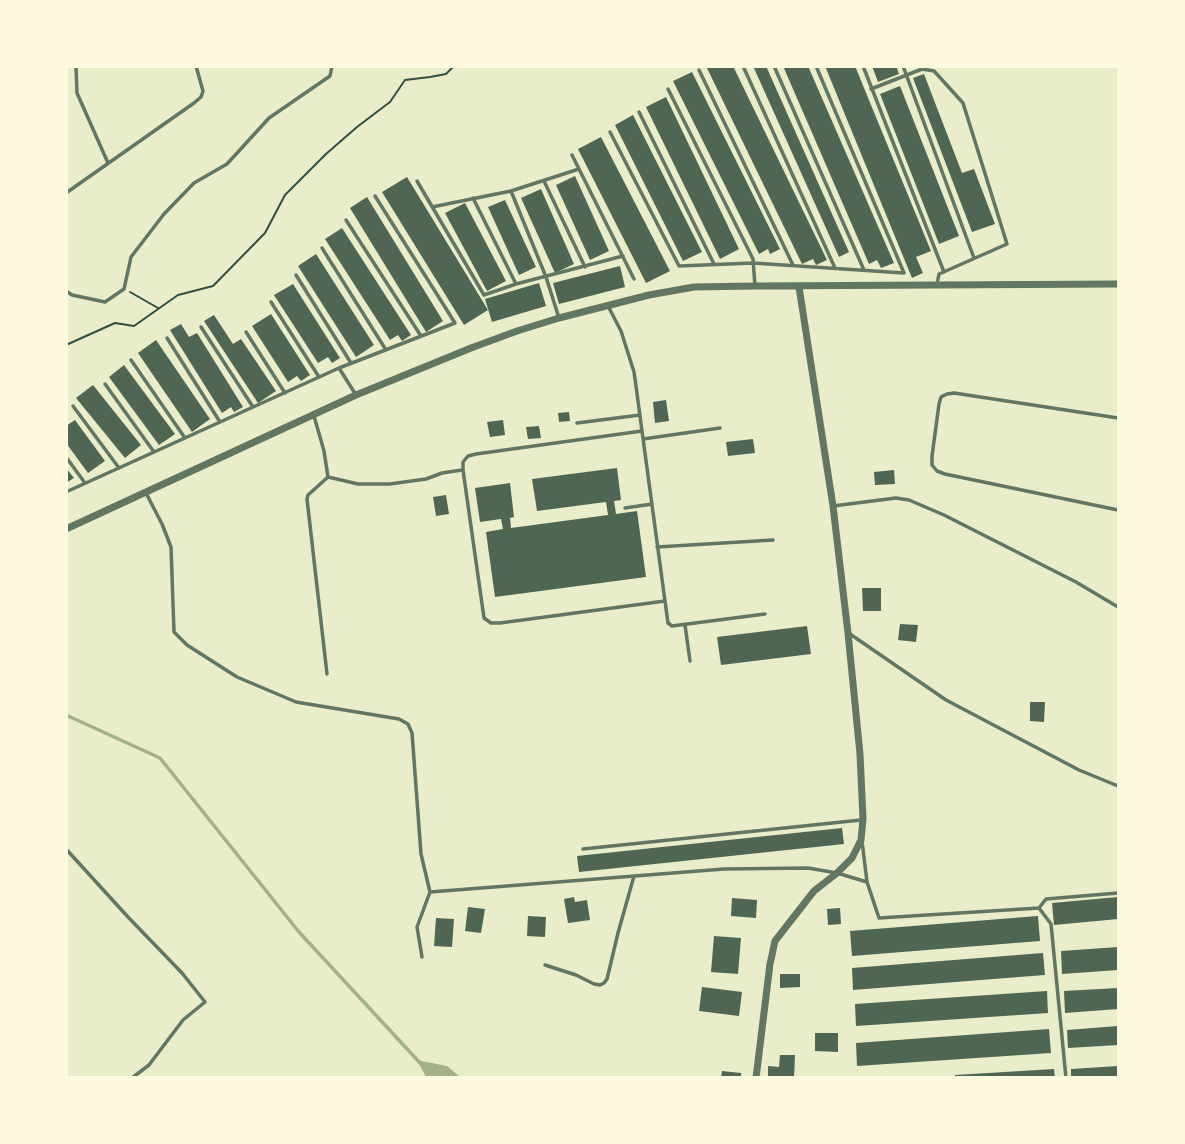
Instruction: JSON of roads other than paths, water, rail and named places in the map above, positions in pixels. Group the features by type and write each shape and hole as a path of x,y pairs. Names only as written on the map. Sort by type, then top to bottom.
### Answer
{"street":[{"path":"66,528 356,395 471,348 559,318 649,295 694,287 1118,284"},
{"path":"756,1077 775,941 814,891 852,858 861,840 863,819 860,754 833,506 799,286"}],"lane":[{"path":"76,66 77,93 108,163"},
{"path":"66,193 201,97 203,91 196,66"},
{"path":"66,291 72,295 105,302 124,289 131,257 164,214 194,183 227,163 269,118 330,76 332,66"},
{"path":"743,66 835,268"},
{"path":"774,66 864,270"},
{"path":"610,132 679,265 753,263 904,273 816,66"},
{"path":"863,66 944,272"},
{"path":"903,66 974,258"},
{"path":"699,69 793,265"},
{"path":"871,89 922,69 934,71 963,103 1007,244 939,274 937,284"},
{"path":"668,89 753,259 755,286"},
{"path":"639,111 714,264"},
{"path":"572,155 634,279"},
{"path":"432,207 511,191 579,169"},
{"path":"417,181 484,295 623,256"},
{"path":"544,181 585,267"},
{"path":"511,191 546,277 559,318"},
{"path":"66,492 339,368 455,323 375,196"},
{"path":"473,198 516,284"},
{"path":"346,219 421,336"},
{"path":"322,248 386,350"},
{"path":"296,275 351,363"},
{"path":"271,302 319,377"},
{"path":"608,305 621,331 634,372 668,623 672,626 685,625 765,614"},
{"path":"201,327 253,407"},
{"path":"246,332 285,393"},
{"path":"167,338 220,422"},
{"path":"131,360 185,438"},
{"path":"339,368 356,395"},
{"path":"104,384 154,452"},
{"path":"1118,418 947,394 941,397 939,404 932,456 932,465 945,474 1118,510"},
{"path":"73,406 119,468"},
{"path":"314,414 328,477"},
{"path":"577,423 640,415"},
{"path":"643,439 720,428"},
{"path":"642,431 468,456 463,462 463,470 481,608 484,618 491,623 499,623 665,601"},
{"path":"66,457 85,483"},
{"path":"328,477 358,484 390,484 463,470"},
{"path":"327,674 307,499 328,477"},
{"path":"146,492 171,547 174,632 187,645 237,677 296,702 399,719 408,724 412,733 421,854 430,892 417,926 422,957"},
{"path":"833,506 896,498 909,500 1064,576 1118,607"},
{"path":"625,508 652,504"},
{"path":"657,547 773,540"},
{"path":"685,625 690,661"},
{"path":"848,633 946,700 1079,770 1118,786"},
{"path":"583,849 863,819"},
{"path":"861,840 867,882 878,918 1039,908 1046,899 1118,893"},
{"path":"66,849 182,973 205,1002 183,1020 149,1065 132,1077"},
{"path":"430,892 724,869 808,869 837,873 867,882"},
{"path":"545,965 594,984 604,983 634,876"},
{"path":"1039,908 1051,924 1066,1077"}],"waterway":[{"path":"66,715 160,758 299,932 421,1064"}]}
